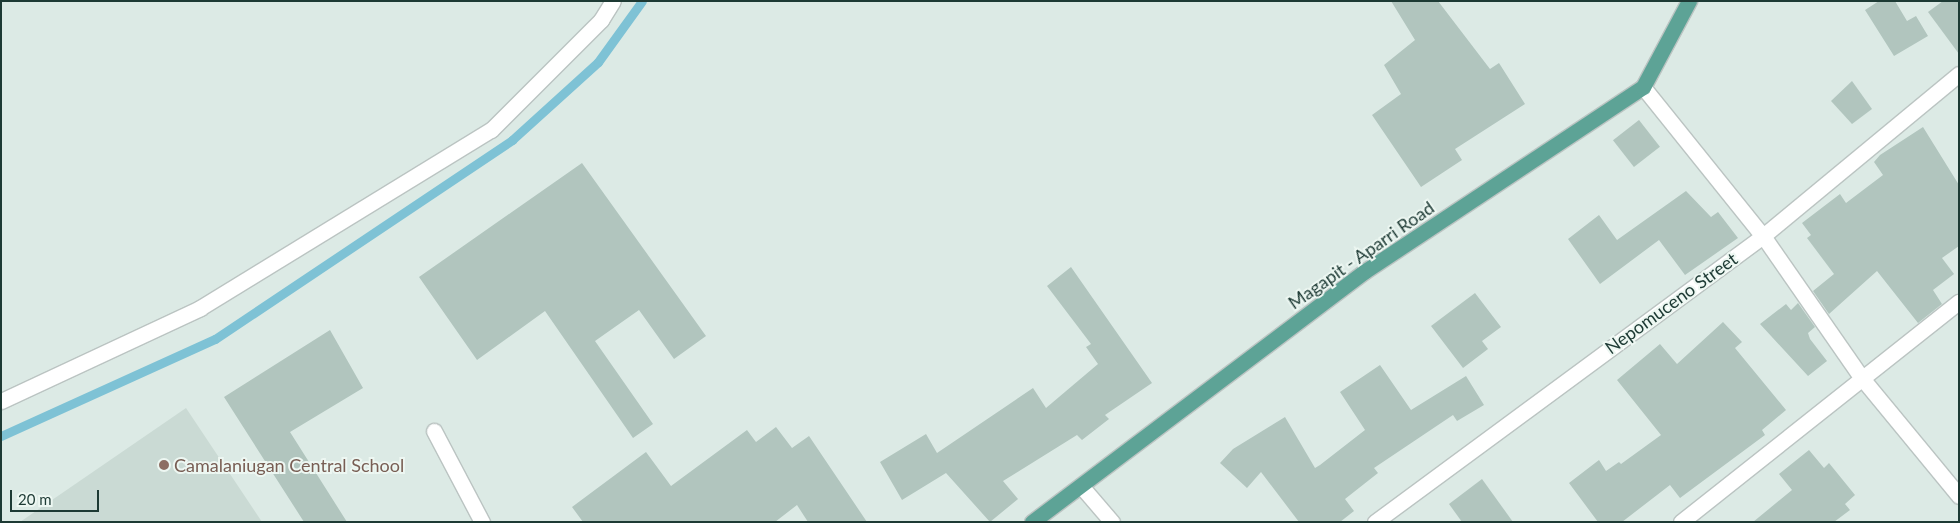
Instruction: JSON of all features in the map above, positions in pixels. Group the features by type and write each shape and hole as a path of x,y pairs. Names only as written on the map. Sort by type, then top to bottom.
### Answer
{"main road":[{"name":"Magapit - Aparri Road","path":"1032,522 1082,487 1365,271 1642,87 1689,1"}],"street":[{"path":"1,402 200,308 492,130 601,20 613,1"},
{"name":"Nepomuceno Street","path":"1375,522 1763,236 1959,74"},
{"path":"1642,87 1763,236 1861,377 1959,496"},
{"path":"1681,522 1861,377 1959,302"},
{"path":"434,431 482,522"},
{"path":"1082,487 1112,522"}],"shaded area":[{"name":"Camalaniugan Central School","path":"186,408 262,522 20,522"}],"building":[{"path":"1391,1 1438,1 1490,69 1499,63 1525,104 1455,149 1462,160 1421,187 1372,115 1401,94 1384,65 1415,40"},
{"path":"1879,1 1895,1 1907,21 1916,16 1928,36 1894,56 1865,10"},
{"path":"1943,1 1959,1 1959,54 1928,12"},
{"path":"1852,81 1872,109 1852,124 1831,101"},
{"path":"1639,120 1660,147 1634,167 1613,140"},
{"path":"1923,127 1959,185 1959,246 1942,258 1954,274 1933,290 1942,304 1918,323 1877,271 1829,314 1813,291 1834,274 1807,238 1811,235 1802,223 1840,194 1846,203 1883,175 1874,162 1880,155"},
{"path":"582,163 706,336 674,359 639,310 595,341 653,424 633,438 545,311 477,360 419,277"},
{"path":"1686,191 1711,217 1718,212 1738,238 1685,275 1659,240 1600,284 1568,239 1599,215 1617,240"},
{"path":"1071,267 1152,383 1105,415 1109,419 1082,440 1077,435 1003,481 1018,499 990,522 946,473 902,500 880,462 926,434 937,453 1033,388 1046,408 1098,364 1086,347 1091,344 1047,286"},
{"path":"1475,293 1501,327 1482,341 1488,349 1463,368 1431,326"},
{"path":"1798,303 1815,327 1808,333 1810,339 1827,361 1808,376 1760,324 1786,304 1791,310"},
{"path":"1723,322 1742,342 1735,348 1786,410 1762,430 1765,435 1680,498 1670,485 1622,522 1598,522 1569,483 1599,460 1606,471 1619,462 1621,464 1661,435 1617,380 1660,344 1677,364"},
{"path":"330,330 363,388 290,432 347,522 304,522 224,397"},
{"path":"1380,365 1411,410 1466,376 1484,405 1457,421 1453,415 1374,468 1378,473 1345,499 1354,511 1340,522 1299,522 1261,472 1247,488 1220,463 1233,449 1285,417 1315,468 1320,465 1365,430 1340,392"},
{"path":"776,427 792,448 809,436 867,522 808,522 797,505 775,522 583,522 572,507 646,452 671,486 747,430 756,442"},
{"path":"1809,450 1824,468 1829,463 1855,495 1845,504 1850,510 1834,522 1753,522 1792,490 1779,474"},
{"path":"1482,479 1513,522 1462,522 1449,504"}],"waterway":[{"path":"1,436 215,339 512,140 598,62 642,1"}],"place":[{"name":"Camalaniugan Central School","path":"164,465"}]}
